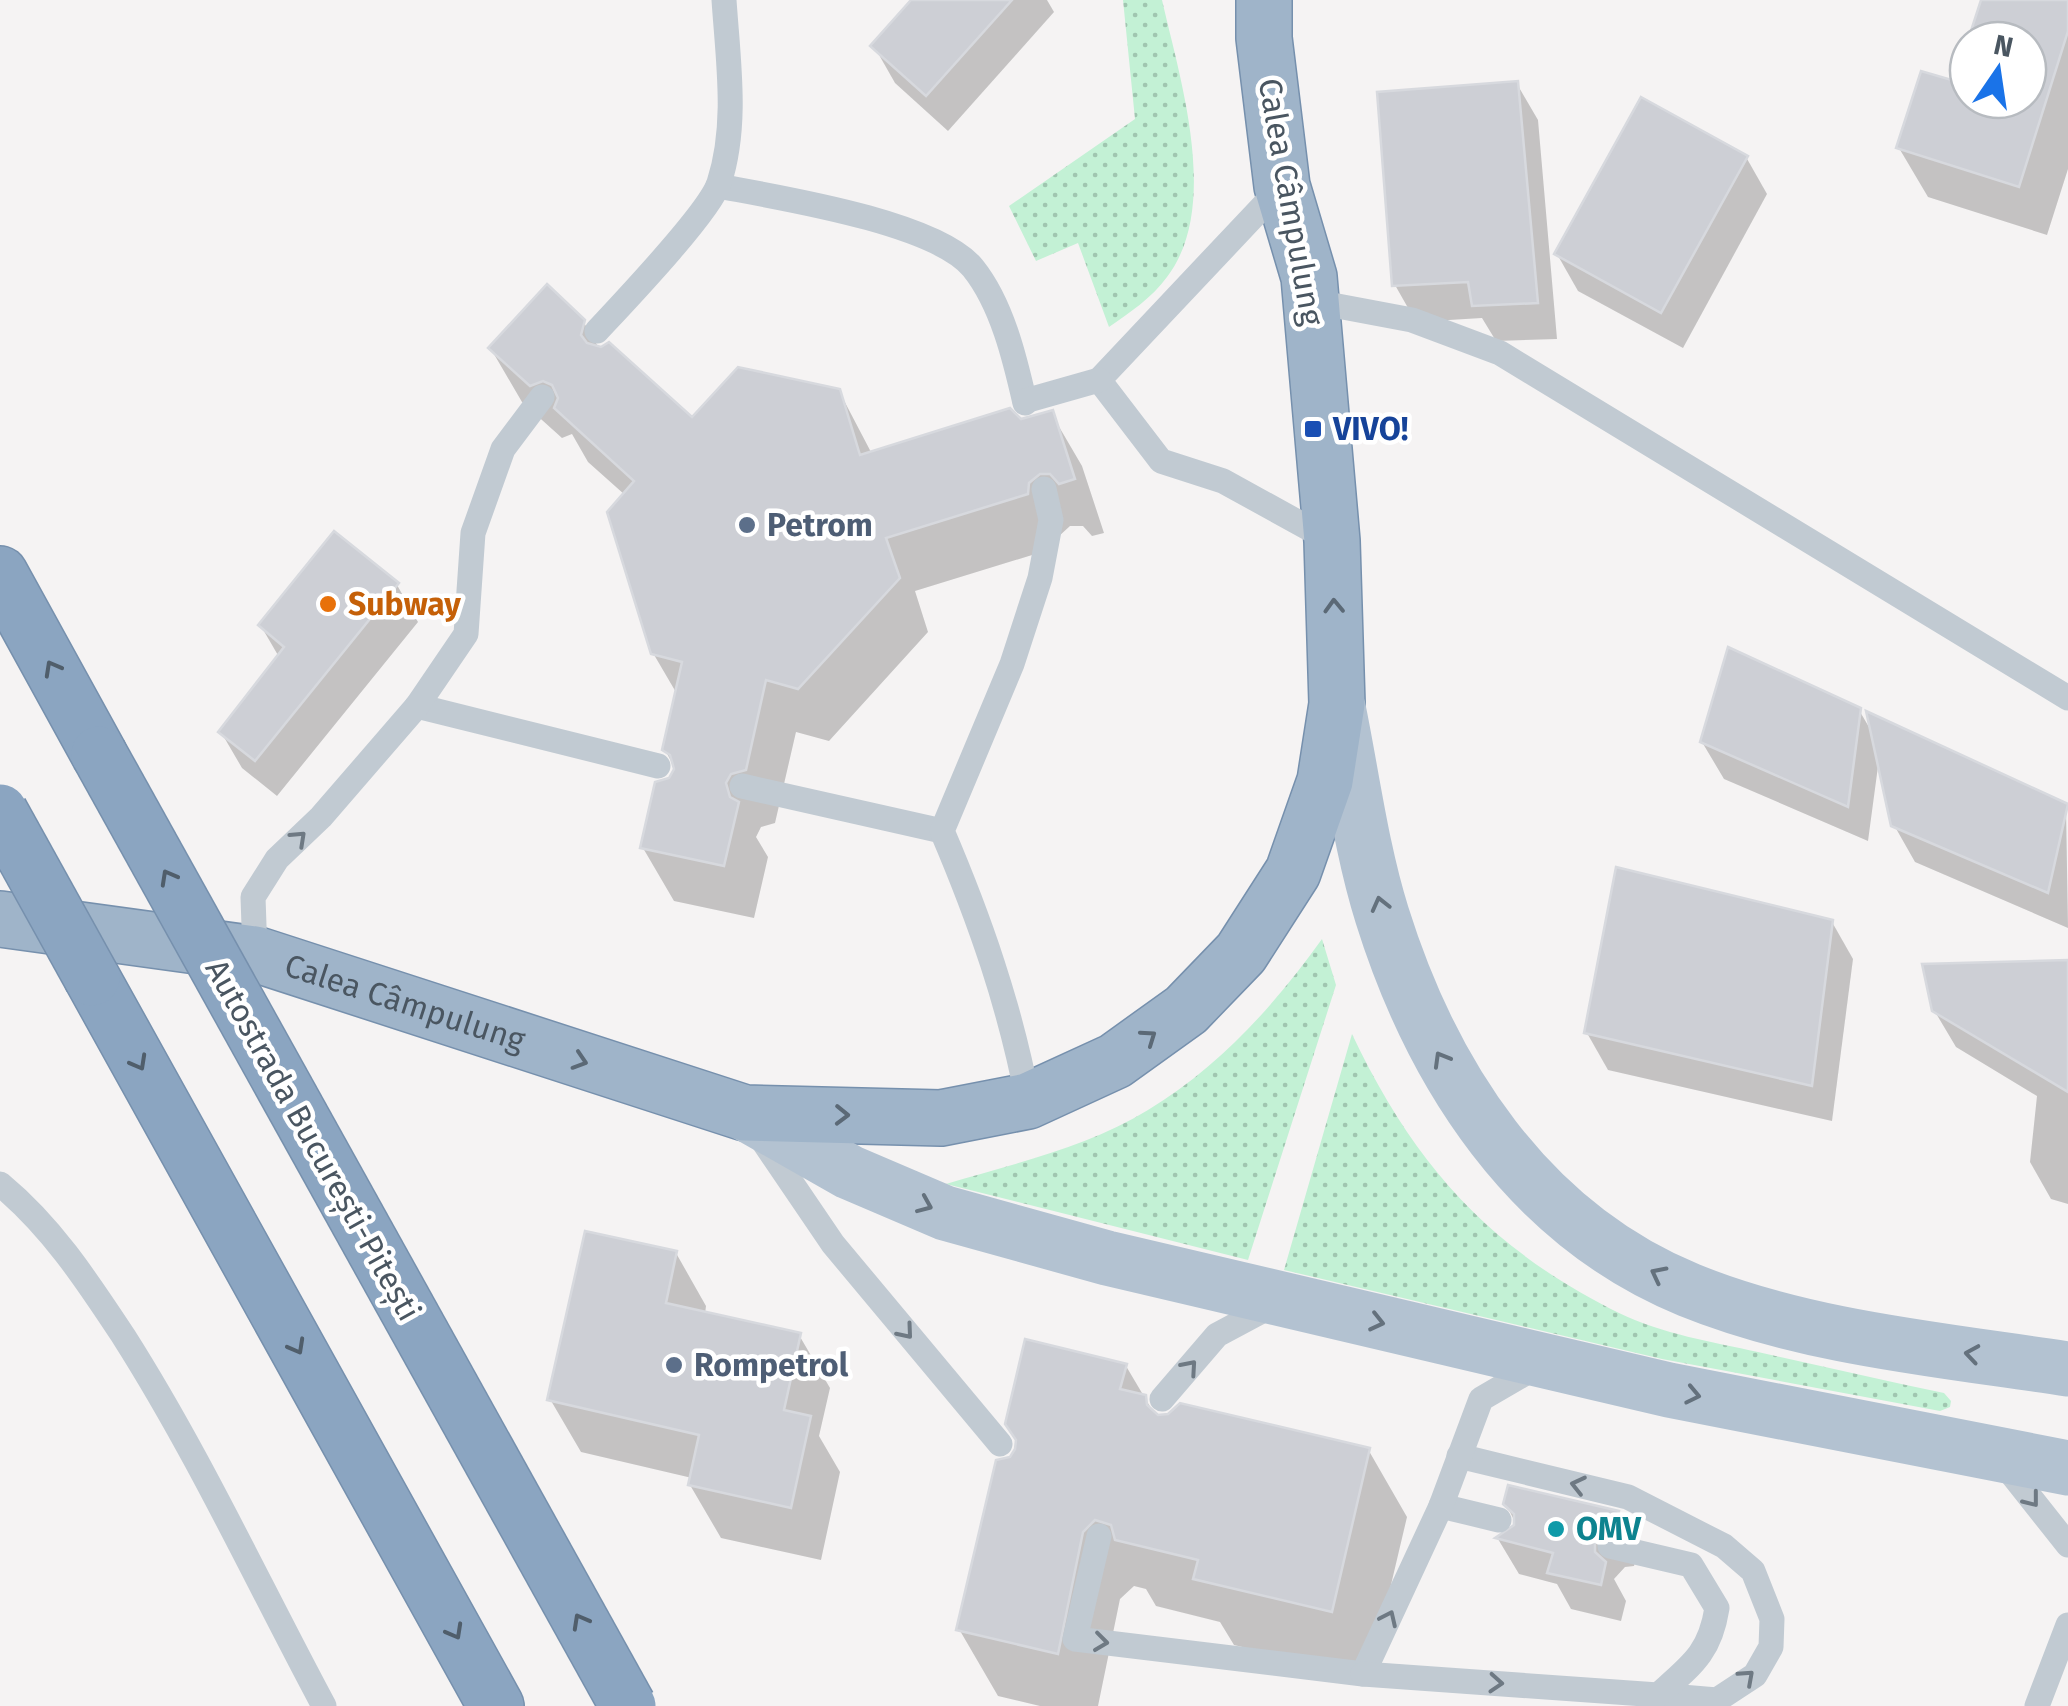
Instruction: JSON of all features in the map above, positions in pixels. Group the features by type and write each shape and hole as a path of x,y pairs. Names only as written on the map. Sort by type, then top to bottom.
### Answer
{"highway":[{"name":"Calea Câmpulung","path":"0,919 255,954 745,1113 941,1118 1028,1102 1115,1060 1186,1010 1240,953 1293,872 1325,781 1338,704 1332,541 1309,277 1282,186 1258,13"},
{"name":"Autostrada București-Pitești","path":"0,574 628,1706"},
{"path":"0,812 496,1706"}],"main road":[{"path":"1338,704 1381,912 1411,997 1434,1050 1476,1119 1535,1186 1635,1262 1687,1289 1740,1308 1843,1331 2068,1369"},
{"path":"745,1113 849,1172 945,1214 1282,1300 1545,1361 2068,1468"}],"lane":[{"path":"597,331 718,186 731,103 724,0"},
{"path":"718,186 854,213 923,238 972,266 1008,336 1025,402 1099,380 1282,186"},
{"path":"1311,301 1412,320 1500,353 2068,698"},
{"path":"1099,380 1161,461 1222,481 1332,541"},
{"path":"255,954 253,896 277,859 321,817 418,706 466,634 473,532 502,449 542,397"},
{"path":"1028,1102 1015,1032 983,927 942,831 1012,664 1040,578 1051,520 1044,489"},
{"path":"418,706 658,766"},
{"path":"742,786 942,831"},
{"path":"745,1113 833,1244 1000,1444"},
{"path":"0,1184 34,1212 70,1257 175,1418 324,1706"},
{"path":"1162,1399 1218,1335 1282,1300"},
{"path":"1364,1674 1441,1506 1481,1399 1545,1361"},
{"path":"1996,1455 2068,1545"},
{"path":"1099,1536 1075,1639 1364,1674 1716,1700 1754,1675 1771,1647 1772,1619 1753,1570 1724,1546 1628,1496 1460,1456"},
{"path":"1441,1506 1500,1520"},
{"path":"1658,1694 1696,1662 1712,1639 1717,1608 1668,1520"},
{"path":"1610,1546 1691,1565"},
{"path":"2038,1706 2068,1625"}],"green space":[{"path":"1123,0 1162,0 1186,104 1194,179 1192,215 1183,248 1167,277 1109,327 1078,243 1036,261 1009,206 1135,119"},
{"path":"1322,939 1336,985 1248,1260 946,1184 1075,1144 1148,1110 1198,1075 1244,1034"},
{"path":"1352,1034 1401,1123 1460,1198 1493,1231 1573,1288 1653,1327 1944,1393 1951,1401 1950,1407 1940,1411 1662,1359 1284,1270"}],"building":[{"path":"911,0 1012,0 926,96 870,46"},
{"path":"1981,0 2068,0 2068,31 2048,95 2048,20 1974,20"},
{"path":"1921,71 1948,79 1948,120 2040,120 2019,187 1896,148"},
{"path":"1518,81 1538,303 1472,306 1468,282 1392,286 1377,92"},
{"path":"1641,97 1748,156 1661,313 1554,254"},
{"path":"547,284 585,320 581,335 587,343 601,347 609,342 692,417 738,367 840,389 860,455 1010,408 1021,419 1053,410 1075,479 1059,484 1050,474 1040,474 1029,483 1028,494 886,538 900,578 798,689 766,680 746,770 731,774 726,783 730,797 739,802 724,866 640,848 655,782 669,778 674,769 670,755 662,750 682,662 651,654 607,512 634,481 554,408 558,398 552,385 543,381 530,386 488,348"},
{"name":"Subway","path":"334,531 399,583 255,761 218,732 284,647 258,625"},
{"path":"1728,647 1861,708 1848,807 1700,742"},
{"path":"1866,711 2068,804 2048,893 1891,826"},
{"path":"1616,867 1833,920 1812,1086 1584,1033"},
{"path":"2068,960 2068,1092 1932,1011 1922,964"},
{"name":"Rompetrol","path":"585,1231 677,1251 666,1303 801,1333 784,1410 811,1416 791,1508 688,1485 699,1435 547,1400"},
{"path":"1025,1339 1127,1364 1120,1389 1146,1395 1147,1405 1158,1415 1168,1414 1180,1403 1370,1448 1332,1612 1193,1579 1198,1560 1115,1540 1111,1525 1095,1520 1083,1532 1058,1654 956,1630 996,1460 1010,1457 1015,1449 1016,1440 1005,1424"},
{"name":"OMV","path":"1508,1485 1619,1511 1614,1530 1604,1531 1595,1541 1595,1552 1606,1562 1601,1585 1547,1573 1553,1553 1495,1538 1514,1525 1514,1514 1503,1504"}],"place":[{"name":"VIVO!","path":"1313,429"},
{"name":"Petrom","path":"747,525"},
{"name":"Subway","path":"328,604"},
{"name":"Rompetrol","path":"674,1365"},
{"name":"OMV","path":"1556,1529"}]}
